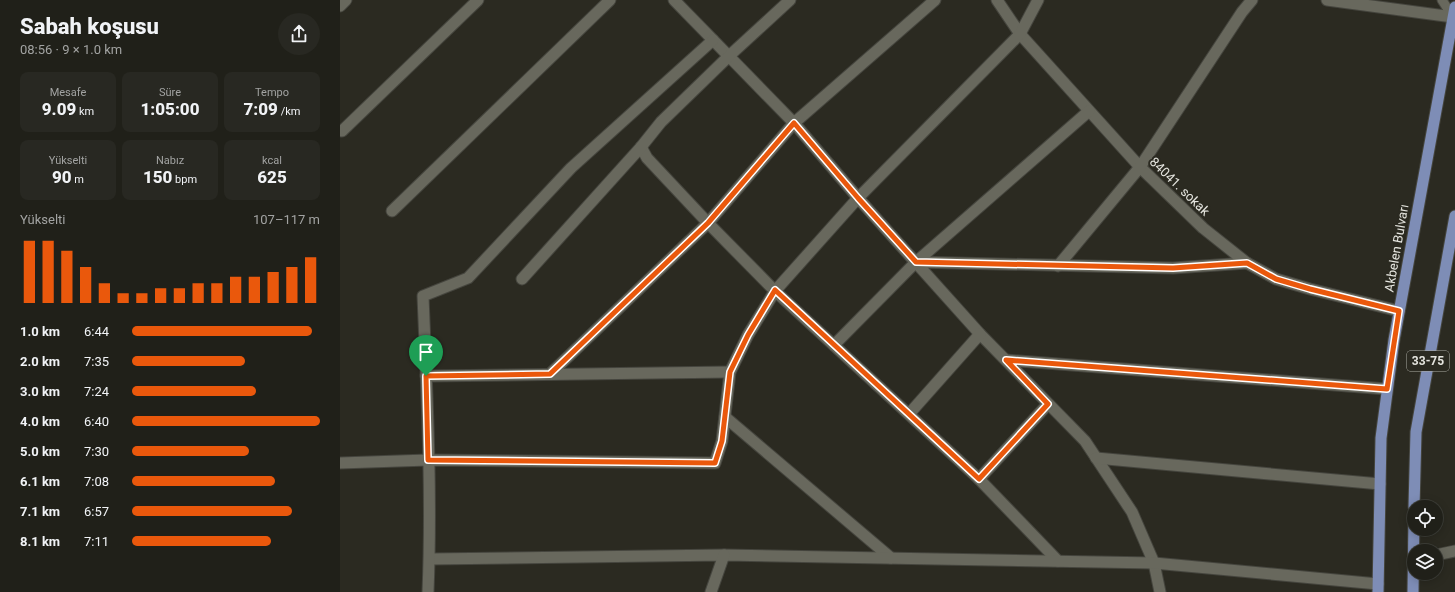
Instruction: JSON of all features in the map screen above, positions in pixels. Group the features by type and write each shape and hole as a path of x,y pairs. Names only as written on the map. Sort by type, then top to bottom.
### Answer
{"main road":[{"name":"Akbelen Bulvarı","path":"1378,588 1381,438 1387,389 1399,311 1454,12"},
{"name":"33-75","path":"1414,500 1416,432 1454,222"},
{"path":"1413,580 1413,592"}],"street":[{"path":"340,6 346,0"},
{"path":"342,131 478,0"},
{"path":"392,211 610,0"},
{"path":"674,0 794,123 858,198 980,334 1085,440 1132,512 1154,563 1160,592"},
{"path":"522,279 641,147 661,122 729,56 790,0"},
{"path":"550,374 708,223 794,123 935,0"},
{"name":"84041. sokak","path":"996,0 1020,34 1140,167 1203,228 1247,263 1276,279 1399,311"},
{"path":"340,463 428,460 715,463 722,441 730,372 748,335 775,290 858,198 1020,34 1038,0"},
{"path":"1058,266 1140,167 1238,18 1252,0"},
{"path":"1327,0 1454,12"},
{"path":"428,592 430,559 423,296 468,278 571,168 713,40"},
{"path":"834,345 916,262 1089,111"},
{"path":"641,147 647,158 708,223 775,290 979,479 1058,561"},
{"path":"916,262 1173,268 1247,263"},
{"path":"909,414 980,334"},
{"path":"1006,360 1387,389"},
{"path":"426,376 730,372"},
{"path":"979,479 1048,404"},
{"path":"725,417 891,558"},
{"path":"1096,458 1380,484"},
{"path":"1443,554 1455,552"},
{"path":"430,559 724,555 1154,563 1378,588"},
{"path":"711,592 724,555"}],"lane":[{"path":"1442,0 1454,12"}],"route":[{"path":"794,123 858,198 916,262 1173,268 1247,263 1276,279 1399,311 1387,389 1006,360 1048,404 979,479 775,290 748,335 730,372 722,441 715,463 428,460 426,376 550,374 708,223 794,123"}]}
